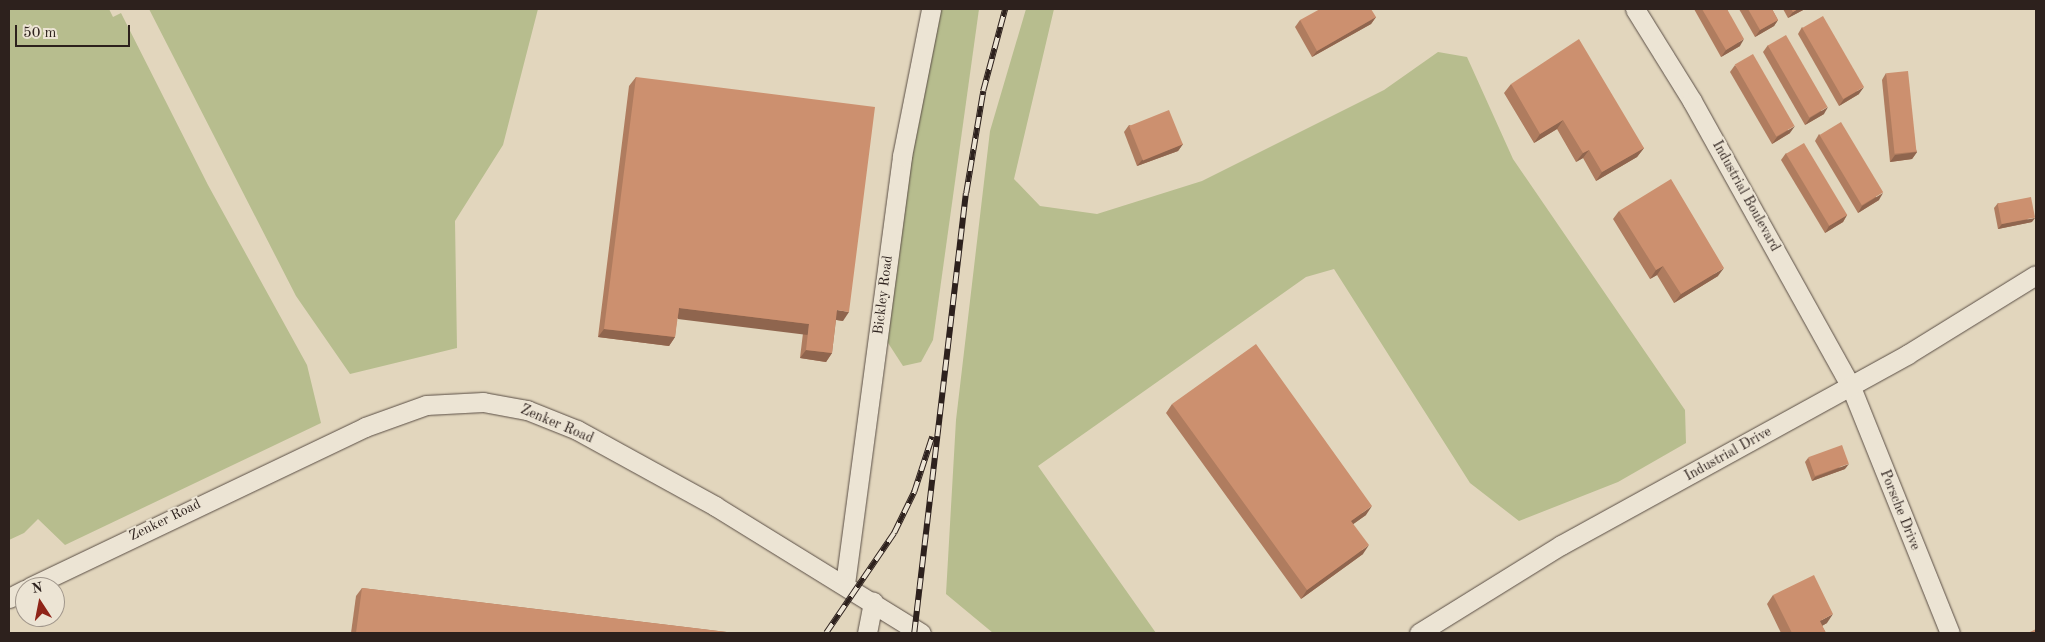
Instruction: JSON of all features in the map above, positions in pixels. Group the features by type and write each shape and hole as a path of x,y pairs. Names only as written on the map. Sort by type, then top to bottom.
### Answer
{"street":[{"name":"Bickley Road","path":"846,584 902,156 930,9"},
{"name":"Industrial Boulevard","path":"1635,9 1696,109 1851,387"},
{"name":"Industrial Drive","path":"1419,633 1561,545 1851,387 2036,275"},
{"name":"Porsche Drive","path":"1851,387 1950,633"},
{"name":"Zenker Road","path":"51,577 365,427 426,405 455,401 507,404 577,430 846,584 921,633"},
{"path":"867,633 873,602"}],"green space":[{"path":"9,9 109,9 113,17 121,13 208,185 307,365 321,423 65,545 38,519 24,533 9,540"},
{"path":"149,9 538,9 503,145 455,221 457,348 350,374 296,296"},
{"path":"931,9 979,9 933,340 921,362 903,366 879,329"},
{"path":"1026,9 1054,9 1014,179 1040,206 1097,214 1202,181 1384,90 1438,52 1467,57 1513,159 1685,410 1686,443 1618,482 1519,521 1470,483 1334,269 1306,277 1038,466 1156,633 993,633 946,594 956,420 990,131"}],"building":[{"path":"1320,9 1371,9 1376,17 1317,51 1300,20"},
{"path":"1702,9 1727,9 1744,39 1726,50"},
{"path":"1748,9 1772,9 1778,20 1760,30"},
{"path":"1823,16 1864,87 1843,99 1802,28"},
{"path":"1786,35 1828,107 1809,117 1768,46"},
{"path":"1579,39 1644,148 1602,172 1589,150 1583,153 1563,120 1540,134 1511,84"},
{"path":"1753,54 1794,126 1776,136 1735,64"},
{"path":"1908,71 1916,152 1895,154 1886,73"},
{"path":"636,77 875,107 849,312 837,310 832,353 806,350 809,324 679,308 675,337 604,329"},
{"path":"1169,110 1183,144 1143,160 1129,126"},
{"path":"1841,122 1883,192 1862,205 1820,135"},
{"path":"1804,143 1847,215 1829,226 1786,154"},
{"path":"1671,179 1724,268 1681,294 1663,266 1656,270 1619,211"},
{"path":"2031,197 2035,218 2002,224 1998,203"},
{"path":"1256,344 1372,506 1351,521 1369,545 1307,590 1172,404"},
{"path":"1842,445 1849,464 1815,476 1808,457"},
{"path":"1814,575 1833,614 1820,621 1826,633 1792,633 1773,595"},
{"path":"362,588 735,633 356,633"},
{"path":"2036,629 2036,633 2028,633"}],"railway":[{"path":"914,633 966,193 983,91 1005,9"},
{"path":"826,633 894,533 914,492 932,437"}]}
